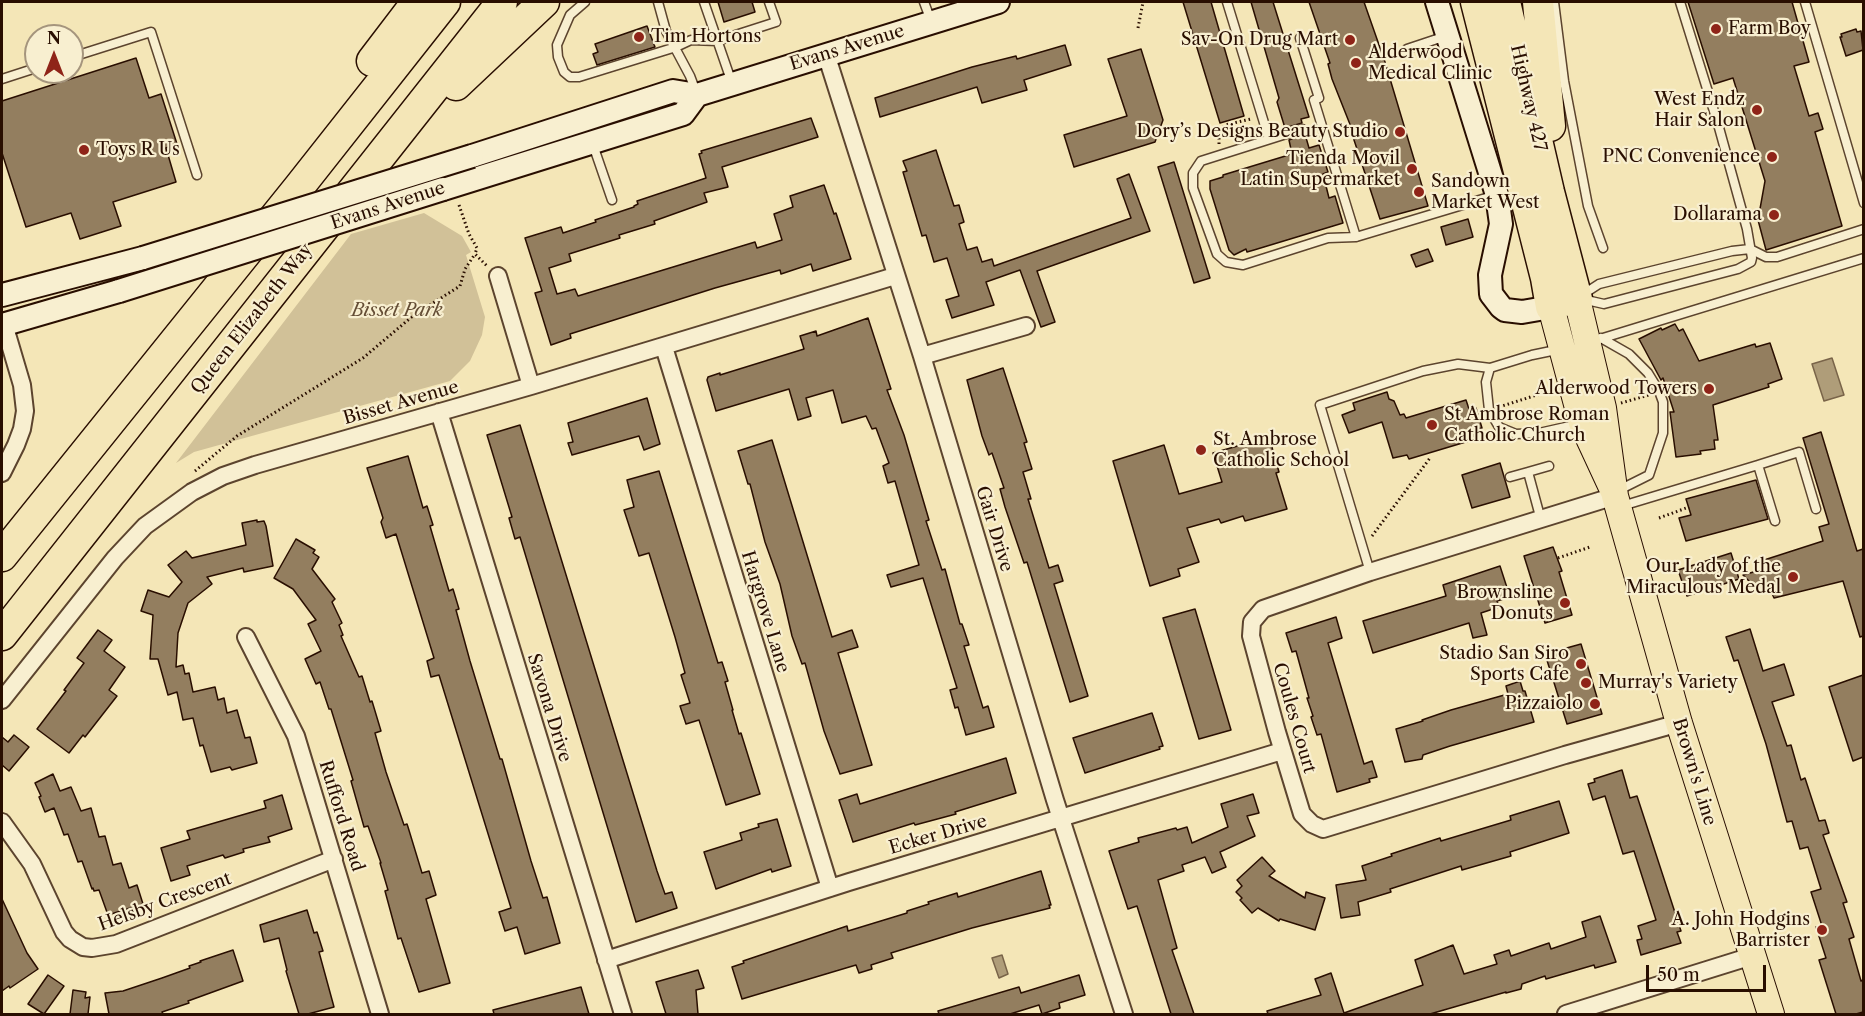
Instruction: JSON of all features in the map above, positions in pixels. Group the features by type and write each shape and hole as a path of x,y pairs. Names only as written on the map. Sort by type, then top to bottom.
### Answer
{"highway":[{"path":"299,187 329,118 417,2"},
{"path":"2,556 445,2"},
{"name":"Queen Elizabeth Way","path":"2,636 502,2"},
{"path":"384,153 544,2"},
{"name":"Highway 427","path":"1476,2 1546,278 1564,303"},
{"name":"Highway 427","path":"1506,2 1549,192 1564,303"},
{"path":"1538,2 1553,150 1549,192"}],"main road":[{"name":"Evans Avenue","path":"2,296 143,258 674,91 697,95 826,54 928,12 998,2"},
{"path":"1437,2 1497,195 1501,224 1489,285 1494,299 1501,307 1513,311 1564,303"},
{"name":"Evans Avenue","path":"2,322 119,291 450,193 592,142 683,114 697,95"},
{"name":"Brown's Line","path":"1564,303 1594,341 1616,498 1679,723 1771,1014"},
{"name":"Brown's Line","path":"1564,303 1561,349 1582,423 1616,498"}],"street":[{"name":"Gair Drive","path":"826,54 922,356 1062,819 1125,1014"},
{"path":"498,276 531,386"},
{"name":"Bisset Avenue","path":"2,700 115,558 145,526 192,492 224,476 255,465 664,347 895,276"},
{"path":"2,322 22,385 25,411 16,445 2,472"},
{"path":"922,356 1026,326"},
{"name":"Hargrove Lane","path":"664,347 830,888"},
{"name":"Savona Drive","path":"439,412 623,1014"},
{"name":"Coules Court","path":"1616,498 1370,572 1260,611 1254,619 1251,636 1282,751 1302,814 1312,824 1323,829 1565,754 1679,723"},
{"name":"Rufford Road","path":"246,637 296,736 380,1014"},
{"name":"Ecker Drive","path":"606,960 830,888 1282,751"},
{"name":"Helsby Crescent","path":"2,822 32,864 64,932 83,947 92,948 116,944 334,859"},
{"path":"1566,1014 1752,956"}],"lane":[{"path":"585,2 570,15 557,45 558,57 564,72 570,77 579,77 676,47 691,40 717,41 776,22 769,2"},
{"path":"658,2 666,31 690,75 697,95"},
{"path":"704,2 732,84"},
{"path":"1227,2 1269,139"},
{"path":"1554,2 1564,81 1588,206 1603,248"},
{"path":"1564,303 1604,304 1738,268 1751,262 1750,249 1718,124 1680,2"},
{"path":"1805,2 1863,203"},
{"path":"84,53 152,32 197,175"},
{"path":"1407,49 1448,36"},
{"path":"1300,38 1319,98 1314,100 1356,237"},
{"path":"2,79 24,72"},
{"path":"1302,129 1201,161 1193,173 1193,188 1217,254 1226,262 1243,265 1328,238 1356,237 1497,195"},
{"path":"592,142 612,200"},
{"path":"1564,303 1599,284 1741,250 1750,249 1767,257 1777,257 1863,229"},
{"path":"1594,341 1863,258"},
{"path":"1594,341 1629,354 1648,373 1663,402 1663,433 1649,475 1616,498"},
{"path":"1370,572 1320,405 1423,370 1458,364 1490,368 1561,349"},
{"path":"1490,368 1486,382 1489,410 1499,427 1516,434 1539,434 1582,423"},
{"path":"1616,498 1758,465 1799,452 1816,509"},
{"path":"1758,465 1775,521"},
{"path":"1510,477 1549,466"},
{"path":"1528,472 1541,519"}],"path":[{"path":"1138,28 1143,2"},
{"path":"1220,155 1219,134 1226,125 1262,116"},
{"path":"191,474 237,436 363,358 414,315 460,286 465,269 477,248 450,193"},
{"path":"475,255 498,276"},
{"path":"1603,408 1659,391"},
{"path":"1489,410 1543,393"},
{"path":"1363,548 1430,458"},
{"path":"1659,518 1689,507"},
{"path":"1558,558 1590,547"}],"green space":[{"name":"Bisset Park","path":"424,213 462,236 471,252 466,255 485,317 482,335 470,361 450,381 194,452 176,463 351,234"}],"shaded area":[{"path":"1832,358 1844,395 1824,401 1812,364"},
{"path":"1002,955 1008,974 999,978 992,958"}],"building":[{"path":"718,2 752,2 755,12 724,22"},
{"path":"1183,2 1211,2 1244,116 1220,123"},
{"path":"1251,2 1273,2 1309,117 1301,119 1302,123 1285,128 1277,102 1279,98"},
{"path":"1309,2 1364,2 1385,62 1428,206 1380,219 1353,137 1355,137 1332,79 1328,64 1330,63"},
{"path":"1688,2 1792,2 1809,62 1794,66 1809,116 1818,113 1823,129 1815,132 1842,226 1766,250 1758,220 1765,181 1733,78 1714,84"},
{"path":"647,26 655,47 597,65 593,54 598,52 595,44"},
{"path":"1856,29 1857,32 1861,31 1863,50 1846,56 1841,34"},
{"path":"1065,45 1071,65 1024,80 1027,90 982,103 977,87 880,117 875,98 972,67 1016,56 1017,59"},
{"path":"1141,49 1163,120 1155,142 1074,167 1064,135 1127,116 1108,59"},
{"name":"Toys R Us","path":"136,58 149,98 161,94 177,144 166,148 176,182 113,202 121,226 80,239 71,213 26,227 2,153 2,101 55,84 84,84 84,75"},
{"path":"811,118 818,137 722,167 728,187 704,193 707,202 654,221 655,224 619,235 620,238 569,254 571,261 549,268 557,294 575,289 578,296 755,242 757,248 782,240 774,214 793,207 790,196 824,185 851,259 813,271 811,264 781,274 780,270 715,288 570,334 571,338 551,345 535,293 542,291 525,238 561,227 563,233 634,207 638,204 637,201 706,178 699,154 702,153 701,151"},
{"path":"1305,134 1309,148 1319,145 1328,172 1323,174 1329,198 1335,196 1343,223 1247,252 1246,249 1234,255 1229,250 1210,189 1210,181 1292,154 1289,140"},
{"path":"936,150 954,206 959,205 964,222 959,224 967,250 977,247 982,262 992,259 994,266 1131,218 1117,179 1129,174 1150,231 1037,271 1055,322 1041,327 1020,270 986,282 994,305 952,318 946,300 959,296 947,258 934,262 926,235 922,236 903,172 907,171 903,161"},
{"path":"1174,162 1210,278 1194,283 1158,167"},
{"path":"1468,219 1473,237 1446,245 1441,227"},
{"path":"1428,249 1433,261 1416,267 1411,255"},
{"path":"868,318 891,389 887,390 904,435 929,520 926,521 942,570 945,569 960,624 962,624 969,645 964,646 983,708 988,706 994,727 966,735 958,707 955,708 950,690 957,688 923,578 891,587 887,575 919,565 895,481 888,483 883,466 889,463 876,428 872,429 866,416 842,423 833,390 806,398 811,416 798,420 789,389 716,411 707,380 708,377 720,373 720,375 804,349 800,336 816,331 817,336"},
{"name":"Alderwood Towers","path":"1675,324 1679,331 1683,329 1699,361 1755,344 1756,347 1770,343 1782,379 1768,384 1769,387 1713,405 1718,440 1714,440 1715,449 1700,451 1701,454 1676,457 1670,412 1674,412 1663,378 1661,380 1639,339"},
{"path":"1003,368 1027,442 1024,443 1032,469 1023,472 1031,499 1028,499 1049,568 1058,565 1063,581 1054,584 1088,696 1070,702 1027,562 1024,563 1005,507 1000,489 1004,488 992,453 989,455 982,436 967,380"},
{"name":"St Ambrose Roman Catholic Church","path":"1387,392 1400,415 1404,414 1406,418 1466,400 1469,409 1476,408 1482,428 1475,429 1479,438 1409,459 1407,455 1393,458 1382,422 1349,433 1342,415 1355,410 1353,403"},
{"path":"647,398 660,444 644,450 639,436 572,455 568,443 573,442 568,423"},
{"path":"520,425 657,871 665,894 672,892 677,908 636,922 520,537 515,539 509,518 512,517 487,435"},
{"name":"Our Lady of the Miraculous Medal","path":"1821,432 1857,551 1863,549 1863,636 1860,637 1843,581 1774,598 1768,584 1756,588 1743,575 1764,569 1761,561 1823,541 1819,527 1829,524 1803,438"},
{"path":"1269,437 1279,472 1276,473 1287,509 1245,521 1243,516 1221,523 1219,519 1187,528 1199,562 1178,569 1180,576 1150,586 1113,461 1164,445 1179,494 1222,482 1213,453"},
{"path":"772,440 832,637 852,630 858,647 838,653 872,765 840,774 824,731 805,663 802,664 792,636 780,584 738,451"},
{"path":"408,456 423,508 427,506 433,525 430,526 449,591 453,589 459,609 456,610 470,661 500,759 502,759 531,861 543,898 547,897 560,943 525,954 517,927 505,931 499,912 511,908 439,675 431,677 427,661 434,658 396,534 386,538 381,522 383,518 367,468"},
{"path":"1500,463 1510,497 1472,508 1462,475"},
{"path":"659,471 718,663 722,662 728,681 725,682 732,710 760,794 726,805 699,720 686,724 680,706 690,703 681,675 685,673 675,637 649,553 639,556 624,510 634,507 627,480"},
{"path":"1756,480 1768,519 1686,541 1679,518 1691,515 1686,499"},
{"path":"257,520 257,522 264,521 266,526 273,566 244,572 243,568 207,577 212,584 188,603 178,633 176,667 183,665 185,674 189,673 193,692 215,687 218,700 224,698 227,713 237,710 245,738 250,737 257,763 232,770 230,767 211,772 203,745 200,746 193,718 183,720 177,692 168,695 158,659 150,659 153,615 141,611 148,590 169,597 182,582 168,565 186,551 192,558 246,545 242,523"},
{"path":"296,539 315,550 313,553 319,557 312,569 335,599 332,602 342,623 339,625 343,635 341,636 359,677 362,676 370,702 372,701 381,731 375,733 386,772 404,825 407,824 422,873 429,871 436,895 426,899 450,983 419,992 401,938 398,939 385,891 388,890 381,863 368,826 364,827 351,781 353,780 331,709 329,709 320,682 316,684 305,659 321,651 308,624 316,620 293,589 274,578"},
{"path":"1553,547 1562,571 1559,572 1572,615 1545,623 1524,556"},
{"path":"1731,553 1739,579 1687,596 1678,570"},
{"path":"1500,566 1510,597 1497,601 1499,607 1481,613 1487,635 1473,638 1469,623 1373,653 1363,621 1446,596 1443,585"},
{"path":"1195,609 1231,730 1199,739 1163,618"},
{"path":"1336,617 1342,638 1328,643 1364,764 1372,761 1377,777 1369,779 1370,782 1337,792 1321,734 1317,735 1311,717 1313,716 1307,698 1309,698 1296,651 1292,652 1286,633"},
{"path":"1750,629 1763,671 1784,664 1794,695 1772,702 1787,746 1791,745 1801,780 1805,778 1819,821 1825,820 1829,833 1823,835 1847,902 1843,903 1854,937 1849,939 1861,981 1863,980 1863,1012 1856,1014 1836,1014 1819,960 1826,958 1816,927 1822,926 1811,892 1821,889 1808,847 1800,849 1792,821 1787,822 1766,744 1738,660 1734,661 1726,637"},
{"path":"98,630 112,640 104,651 125,667 109,690 117,696 85,737 83,735 69,753 37,729 84,663 77,658"},
{"path":"1581,644 1602,714 1567,724 1545,654"},
{"path":"1863,675 1863,757 1853,761 1829,687"},
{"path":"1520,681 1534,722 1450,746 1423,755 1422,759 1405,762 1396,729 1508,694 1506,686"},
{"path":"1152,713 1163,746 1159,747 1160,749 1085,773 1073,738"},
{"path":"14,735 29,747 9,771 2,765 2,737 8,742"},
{"path":"1006,758 1016,793 955,812 956,814 915,825 914,823 853,842 839,800 857,794 860,804"},
{"path":"1622,770 1630,798 1637,796 1681,931 1677,932 1681,943 1641,955 1637,940 1642,939 1638,926 1656,920 1634,851 1623,854 1605,796 1593,800 1588,784 1595,782 1594,779"},
{"path":"53,774 60,791 71,787 81,811 91,808 99,837 105,836 113,865 121,863 129,888 137,885 143,904 108,915 99,890 92,889 82,861 78,862 68,834 64,835 54,808 45,812 39,797 41,796 35,783"},
{"path":"1253,794 1259,813 1247,816 1255,836 1220,852 1226,867 1212,873 1205,857 1182,865 1184,871 1158,880 1177,948 1172,950 1194,1014 1171,1014 1137,906 1128,909 1109,851 1139,842 1138,838 1176,828 1177,830 1187,827 1192,843 1228,827 1221,804"},
{"path":"282,795 292,829 268,837 270,842 243,849 244,852 225,858 223,855 187,866 190,875 171,881 161,848 190,839 187,831 266,808 264,801"},
{"path":"1559,801 1569,833 1510,852 1511,856 1462,870 1461,866 1390,889 1391,892 1358,902 1360,915 1341,918 1336,885 1366,880 1362,866 1440,838 1441,841 1511,820 1510,816"},
{"path":"777,819 791,866 772,872 771,869 716,889 704,852 742,840 740,833 759,827 758,824"},
{"path":"1262,857 1275,871 1269,876 1305,898 1306,892 1325,898 1315,930 1280,919 1279,921 1258,908 1252,913 1240,900 1242,898 1236,892 1242,886 1237,880"},
{"path":"1041,871 1050,908 972,928 891,953 893,958 871,965 872,969 859,973 856,965 742,999 732,967 744,963 743,961 847,926 848,931 907,913 907,911 929,904 928,902 957,893 958,897"},
{"path":"2,899 27,953 38,969 2,991"},
{"path":"307,910 314,933 317,932 323,951 319,952 334,1007 299,1014 279,938 264,942 260,925"},
{"path":"1600,916 1616,962 1595,968 1594,965 1546,979 1545,976 1522,984 1521,989 1430,1014 1268,1014 1267,1011 1321,995 1315,979 1331,973 1344,1013 1423,985 1415,960 1453,945 1464,974 1497,964 1494,955 1509,950 1511,956 1549,943 1551,949 1586,937 1582,922"},
{"path":"233,950 243,981 188,1001 189,1003 162,1012 163,1014 109,1014 105,993 123,991 162,978 190,968 189,966 200,961"},
{"path":"698,970 704,988 696,990 698,1014 666,1014 656,982"},
{"path":"48,975 64,986 44,1014 28,1004"},
{"path":"1079,975 1085,995 1059,1003 1060,1008 1042,1014 1039,1005 1010,1014 939,1014 938,1011 1019,987 1021,993"},
{"path":"581,987 589,1014 494,1014 493,1010"},
{"path":"73,990 86,992 85,998 90,997 88,1014 70,1014"}],"place":[{"name":"Farm Boy","path":"1716,29"},
{"name":"Tim Hortons","path":"639,37"},
{"name":"Sav-On Drug Mart","path":"1350,40"},
{"name":"Alderwood Medical Clinic","path":"1356,63"},
{"name":"West Endz Hair Salon","path":"1757,110"},
{"name":"Dory’s Designs Beauty Studio","path":"1400,132"},
{"name":"Toys R Us","path":"84,150"},
{"name":"PNC Convenience","path":"1772,157"},
{"name":"Tienda Movil Latin Supermarket","path":"1412,169"},
{"name":"Sandown Market West","path":"1419,192"},
{"name":"Dollarama","path":"1774,215"},
{"name":"Alderwood Towers","path":"1709,389"},
{"name":"St Ambrose Roman Catholic Church","path":"1432,425"},
{"name":"St. Ambrose Catholic School","path":"1201,450"},
{"name":"Our Lady of the Miraculous Medal","path":"1793,577"},
{"name":"Brownsline Donuts","path":"1565,603"},
{"name":"Stadio San Siro Sports Cafe","path":"1581,664"},
{"name":"Murray's Variety","path":"1586,683"},
{"name":"Pizzaiolo","path":"1595,704"},
{"name":"A. John Hodgins Barrister","path":"1822,930"}]}
